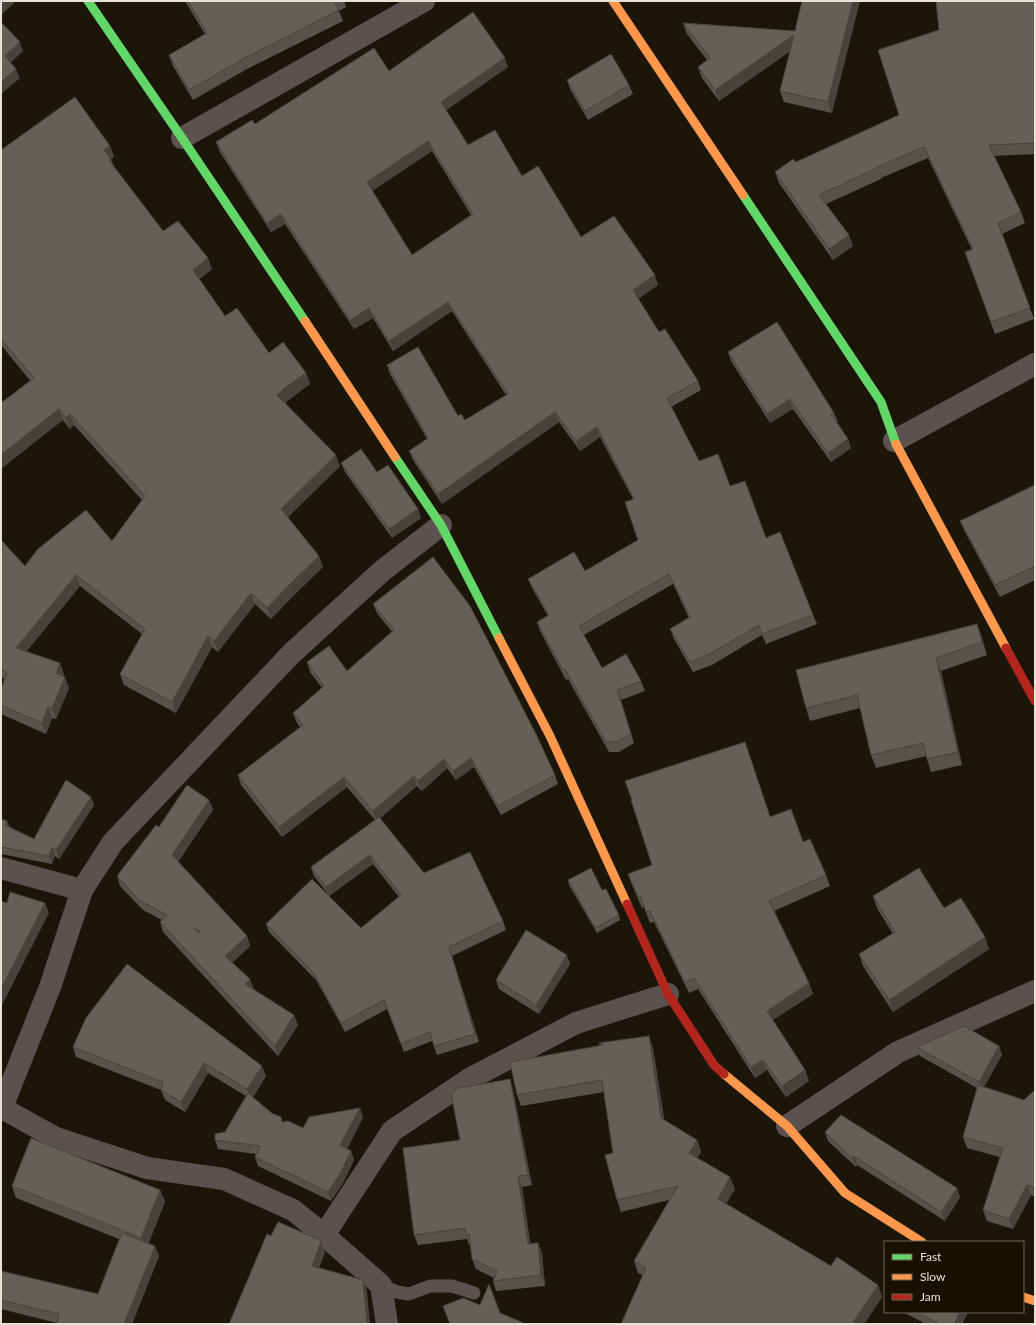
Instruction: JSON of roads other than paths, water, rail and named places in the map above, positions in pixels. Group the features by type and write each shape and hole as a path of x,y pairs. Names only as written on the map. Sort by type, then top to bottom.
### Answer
{"street":[{"path":"88,1 182,138 441,525 550,736 668,994 714,1065 788,1126 846,1193 920,1241"},
{"path":"182,138 424,1"},
{"path":"613,1 880,402 894,441 1035,701"},
{"path":"894,441 1035,364"},
{"path":"387,1324 381,1285 324,1234 293,1210 224,1179 147,1168 56,1138 1,1109 50,987 82,890 113,842 292,653 382,571 441,525"},
{"path":"1,868 82,890"},
{"path":"788,1126 898,1052 1035,991"},
{"path":"324,1234 392,1131 471,1078 576,1023 668,994"},
{"path":"1024,1297 1035,1301"}],"lane":[{"path":"381,1285 397,1292 409,1294 430,1286 452,1286 474,1293"}]}
